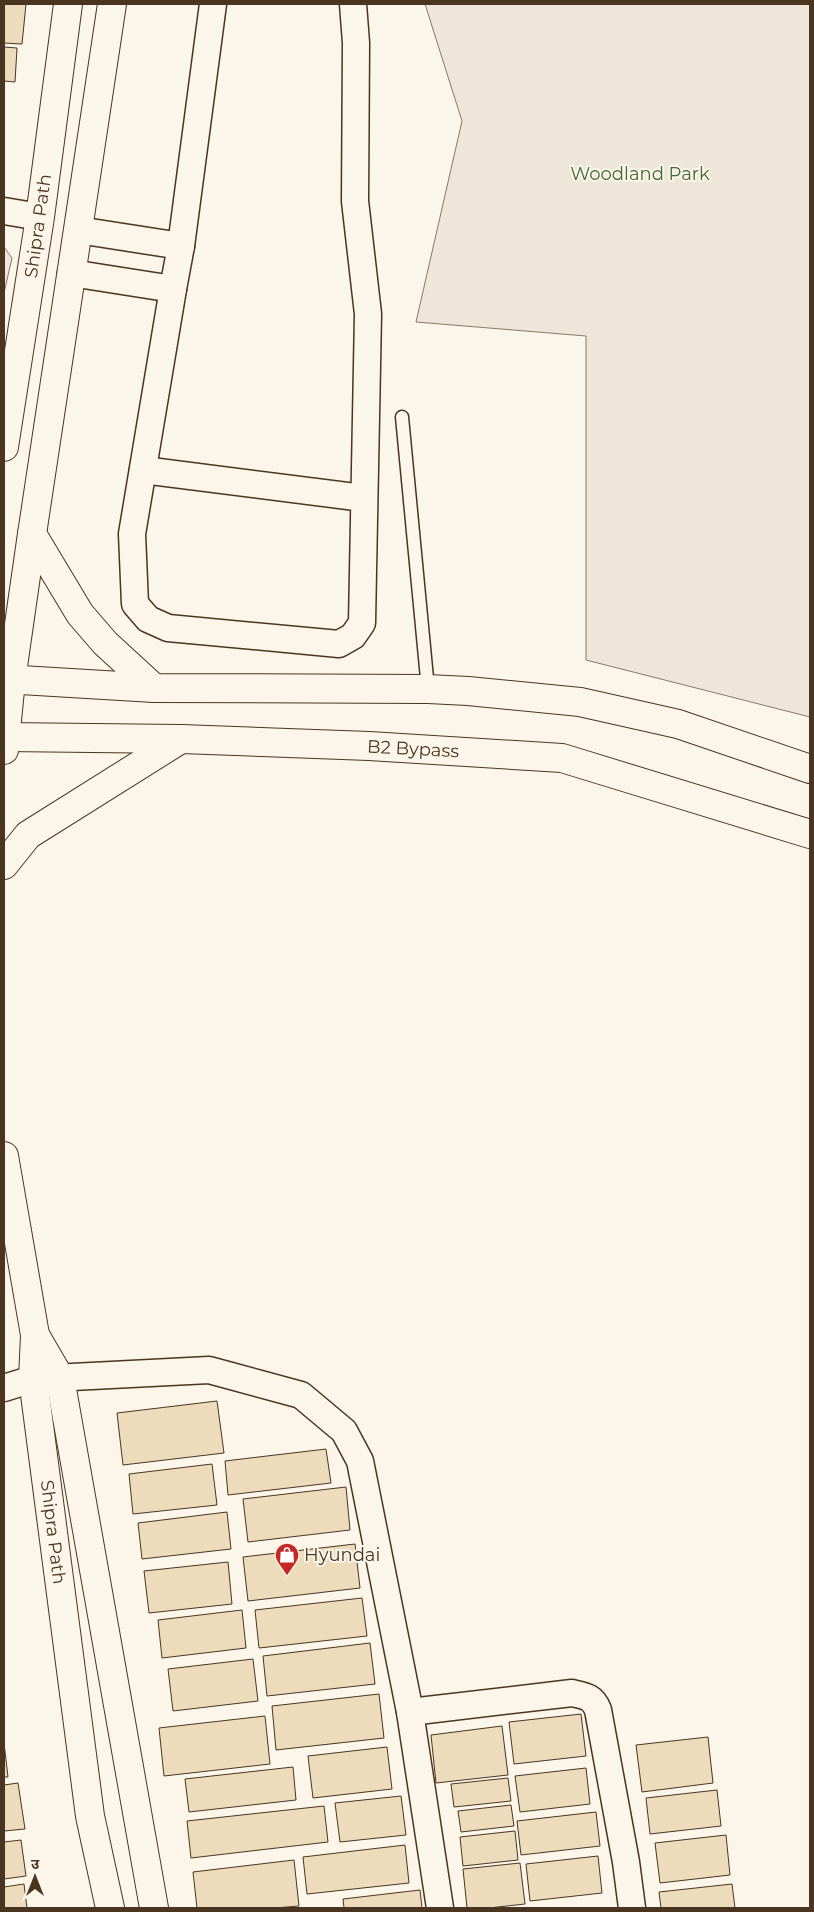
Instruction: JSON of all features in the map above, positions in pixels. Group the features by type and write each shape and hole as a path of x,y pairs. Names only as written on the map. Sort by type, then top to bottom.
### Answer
{"street":[{"name":"Shipra Path","path":"4,447 40,218 68,4"},
{"path":"4,741 7,679 32,534 112,4"},
{"path":"213,4 181,246 132,534 135,604 148,619 168,628 339,644 353,636 362,623 368,314 355,201 356,43 353,4"},
{"path":"4,211 40,218"},
{"path":"78,230 181,246"},
{"path":"71,273 173,289"},
{"path":"143,470 363,498"},
{"path":"32,534 80,614 105,643 154,688"},
{"path":"7,679 154,688 428,689 580,702 678,724 810,769"},
{"path":"4,865 28,835 181,739"},
{"name":"B2 Bypass","path":"4,741 181,739 369,746 562,758 810,834"},
{"name":"Shipra Path","path":"4,1156 35,1335 33,1379 90,1816 110,1908"},
{"path":"35,1335 60,1378 154,1908"},
{"path":"4,1388 33,1379 209,1370 301,1395 344,1432 360,1461 410,1712 440,1908"},
{"path":"410,1712 572,1693 594,1700 598,1710 626,1862 632,1908"}],"lane":[{"path":"402,417 428,689"}],"green space":[{"name":"Woodland Park","path":"425,4 810,4 810,717 586,660 586,336 416,322 462,121"},
{"path":"4,247 12,258 4,293"}],"building":[{"path":"4,4 26,4 22,44 4,43"},
{"path":"4,47 17,48 15,82 4,81"},
{"path":"217,1401 224,1453 123,1465 117,1413"},
{"path":"326,1449 331,1483 228,1495 225,1461"},
{"path":"212,1464 217,1505 133,1514 129,1474"},
{"path":"346,1487 350,1530 248,1542 243,1499"},
{"path":"227,1512 231,1549 142,1559 138,1523"},
{"path":"355,1544 360,1588 248,1601 243,1557"},
{"path":"228,1562 232,1604 149,1613 144,1571"},
{"path":"362,1598 367,1636 259,1648 255,1610"},
{"path":"242,1610 246,1648 162,1658 158,1620"},
{"path":"370,1643 375,1684 267,1696 263,1656"},
{"path":"253,1659 258,1701 173,1711 168,1669"},
{"path":"379,1694 384,1738 276,1750 272,1706"},
{"path":"581,1714 586,1756 514,1764 509,1722"},
{"path":"265,1716 270,1764 164,1776 159,1728"},
{"path":"502,1726 508,1775 436,1783 431,1735"},
{"path":"708,1737 713,1783 642,1792 636,1745"},
{"path":"4,1743 8,1777 4,1777"},
{"path":"387,1747 392,1789 313,1798 308,1756"},
{"path":"293,1767 296,1800 189,1812 185,1779"},
{"path":"586,1768 590,1804 520,1812 515,1776"},
{"path":"508,1778 511,1801 454,1807 451,1784"},
{"path":"18,1783 25,1829 4,1831 4,1785"},
{"path":"717,1790 721,1826 650,1834 646,1798"},
{"path":"401,1796 406,1835 340,1842 335,1803"},
{"path":"511,1805 514,1826 461,1832 458,1811"},
{"path":"324,1806 328,1842 191,1858 187,1821"},
{"path":"596,1812 600,1846 521,1855 517,1821"},
{"path":"515,1831 518,1860 463,1866 460,1837"},
{"path":"726,1835 730,1875 660,1883 655,1843"},
{"path":"21,1840 26,1876 4,1879 4,1842"},
{"path":"405,1845 409,1883 307,1894 303,1857"},
{"path":"598,1856 602,1893 530,1901 526,1864"},
{"path":"294,1860 299,1906 275,1908 197,1908 193,1872"},
{"path":"520,1863 525,1904 489,1908 467,1908 463,1869"},
{"path":"24,1884 27,1908 4,1908 4,1887"},
{"path":"732,1884 735,1908 661,1908 659,1892"},
{"path":"420,1890 422,1908 344,1908 343,1899"}],"place":[{"name":"Hyundai","path":"287,1576"}]}
